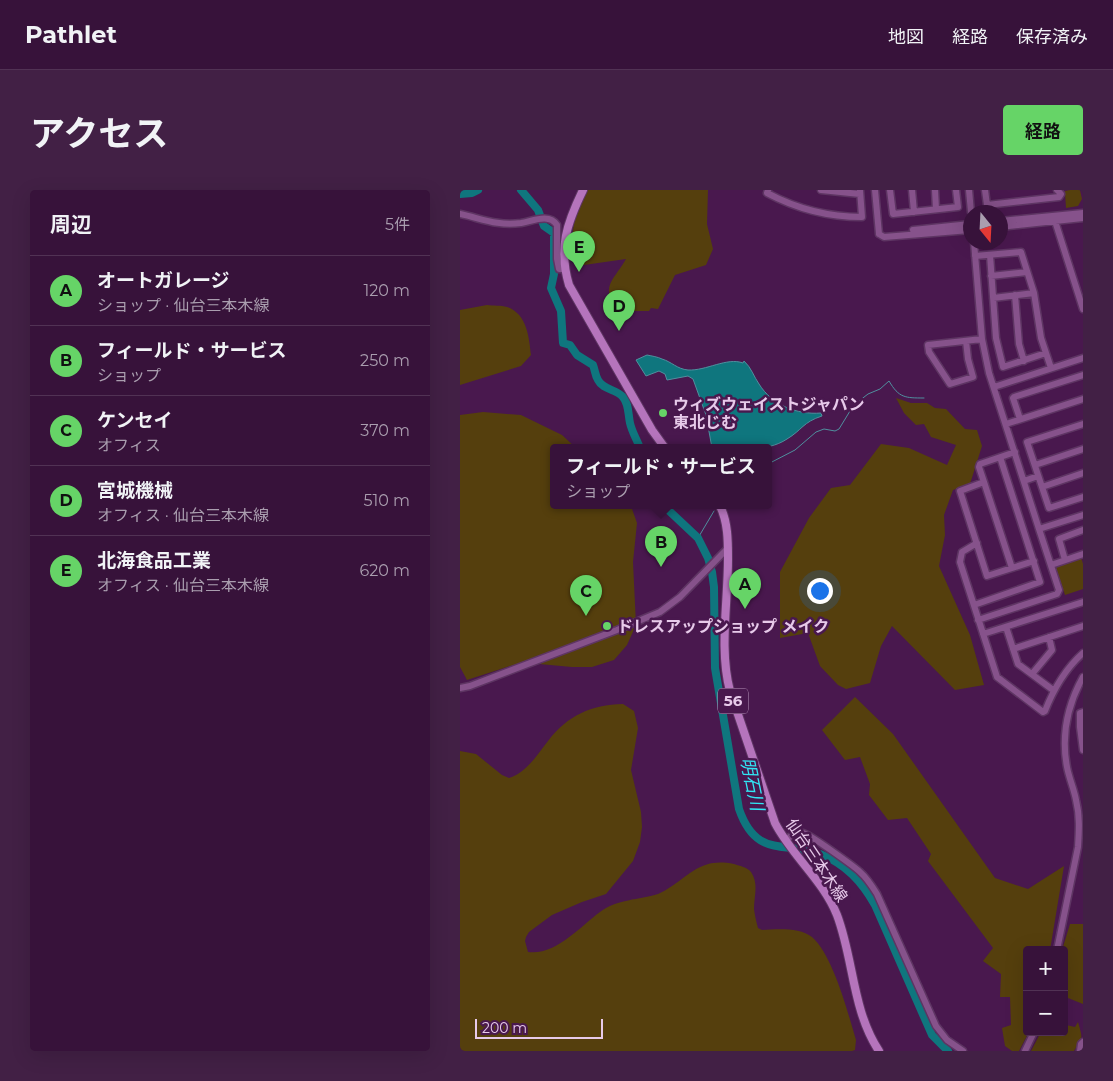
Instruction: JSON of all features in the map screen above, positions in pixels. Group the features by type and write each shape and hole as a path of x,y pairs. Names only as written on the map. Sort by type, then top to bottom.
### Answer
{"main road":[{"path":"583,190 568,224 564,247 564,269 574,295 652,430 662,444"},
{"name":"仙台三本木線","path":"721,509 726,521 728,548 725,649 727,680 770,811 779,830 822,887 837,916 857,998 871,1038 879,1051"}],"street":[{"path":"768,190 767,193 802,209 844,217 862,217 860,192 821,190"},
{"path":"879,234 875,191 886,190"},
{"path":"890,190 892,214 958,207 956,190"},
{"path":"912,190 914,212"},
{"path":"934,190 936,209"},
{"path":"969,190 970,205"},
{"path":"985,190 987,205 1059,197 1061,194 1057,190"},
{"path":"1008,220 1083,212"},
{"path":"460,214 502,224 547,218 555,222 557,225 557,259 559,269 564,269"},
{"path":"1008,226 1083,218"},
{"path":"1055,221 1083,309"},
{"path":"879,234 963,225"},
{"path":"879,234 884,236 963,230"},
{"path":"975,250 982,339 994,387 1059,590 1057,594 978,620"},
{"path":"975,256 1020,252 1034,293 1041,338 1051,368"},
{"path":"990,254 997,344 1003,367 1046,354"},
{"path":"991,276 1027,272"},
{"path":"993,298 1034,293"},
{"path":"1015,296 1019,344 1024,361"},
{"path":"966,342 973,377 950,384 929,352 928,345 982,339"},
{"path":"994,387 1083,358"},
{"path":"1020,419 1014,397 1083,374"},
{"path":"1006,424 1083,399"},
{"path":"1083,424 1027,442 1050,508 1083,498"},
{"path":"1035,465 1083,449"},
{"path":"1012,568 979,467 980,464 1015,452"},
{"path":"974,605 1040,583 1000,457"},
{"path":"1042,487 1083,473"},
{"path":"1024,480 1038,476"},
{"path":"984,482 960,491 987,576 1034,562"},
{"path":"1039,529 1083,515"},
{"path":"1065,560 1059,539 1083,530"},
{"path":"977,543 962,552 960,559 998,679 1043,712 1053,690 1083,653"},
{"path":"460,688 470,686 653,615 680,597 728,548"},
{"path":"1051,565 1083,554"},
{"path":"983,634 1083,602"},
{"path":"1013,648 1083,626"},
{"path":"1006,627 1018,664 1053,690"},
{"path":"1032,674 1052,650 1049,637"},
{"path":"1058,946 1079,835 1076,801 1065,754 1066,728 1072,702 1083,677"},
{"path":"1083,712 1080,713 1083,750"},
{"path":"787,841 798,833 808,834 847,861 865,877 877,894 936,1026 947,1040 963,1051"},
{"path":"1025,1051 1032,1036"},
{"path":"1080,1051 1083,1042"}],"shaded area":[{"path":"587,190 708,190 707,224 713,249 706,265 675,275 658,309 651,308 649,311 616,314 609,290 613,279 626,259 584,265 570,254 575,215"},
{"path":"1080,190 1082,199 1078,206 1066,208 1065,191"},
{"path":"487,305 507,307 519,315 526,327 531,355 521,366 460,385 460,310"},
{"path":"647,355 660,358 688,370 730,362 743,363 744,361 764,391 778,403 794,410 821,413 822,416 816,418 787,439 772,445 711,444 706,415 693,379 688,376 667,380 665,374 659,371 646,376 636,360"},
{"path":"896,398 911,403 927,403 935,408 946,409 965,429 977,430 982,446 970,484 953,490 944,515 945,535 939,566 970,635 984,685 955,690 892,626 881,646 870,683 846,689 838,685 820,666 808,633 780,638 780,572 809,518 831,488 850,485 881,444 909,448 947,465 956,445 931,437 924,424 916,425 904,413"},
{"path":"483,412 521,415 562,435 572,444 550,444 550,509 632,509 637,523 633,562 636,625 627,645 614,660 592,667 528,663 510,666 467,680 460,667 460,415"},
{"path":"1081,557 1083,564 1083,589 1065,595 1056,568 1057,565"},
{"path":"855,697 893,734 995,878 1028,889 1064,866 1051,946 1023,946 1023,1036 1027,1036 1019,1051 1012,1051 1005,1046 1002,1028 1011,1025 1010,997 1000,997 1001,974 983,961 993,948 928,861 931,854 907,818 888,820 869,795 870,784 860,757 845,760 822,730"},
{"path":"623,704 634,711 638,728 631,770 641,812 642,827 640,842 633,861 606,894 552,915 529,932 525,941 528,952 538,952 558,945 607,908 621,902 660,893 707,864 734,864 748,869 755,881 754,909 758,928 762,930 788,929 801,932 812,937 820,945 833,970 844,1000 856,1040 855,1050 460,1051 460,751 476,754 502,775 509,778 526,768 556,732 572,718 590,709"},
{"path":"1070,924 1083,924 1083,1004 1068,998 1068,946 1063,946"},
{"path":"1078,1022 1081,1037 1074,1051 1031,1051 1039,1036 1068,1036 1068,1025 1075,1027"}],"waterway":[{"name":"明石川","path":"460,194 472,193 478,190"},
{"name":"明石川","path":"521,190 538,210 544,226 554,233 554,274 551,288 561,311 563,343 570,345 577,355 593,365 600,383 623,397 638,444"},
{"path":"772,462 795,450 816,432 824,429 835,431 839,429 850,411 859,401 868,394 880,389 889,381 896,391 903,396 924,398"},
{"name":"明石川","path":"667,509 698,538 708,558 712,572 714,587 715,668 739,809 746,824 754,835 762,841 772,845 807,850 820,854 838,863 859,881 875,905 932,1035 948,1051"},
{"path":"698,538 714,511"}],"place":[{"name":"北海食品工業","path":"579,272"},
{"name":"宮城機械","path":"619,331"},
{"name":"ウィズウェイストジャパン 東北じむ","path":"663,413"},
{"name":"フィールド・サービス","path":"661,567"},
{"name":"オートガレージ","path":"745,609"},
{"name":"ケンセイ","path":"586,616"},
{"name":"ドレスアップショップ メイク","path":"607,626"}]}
